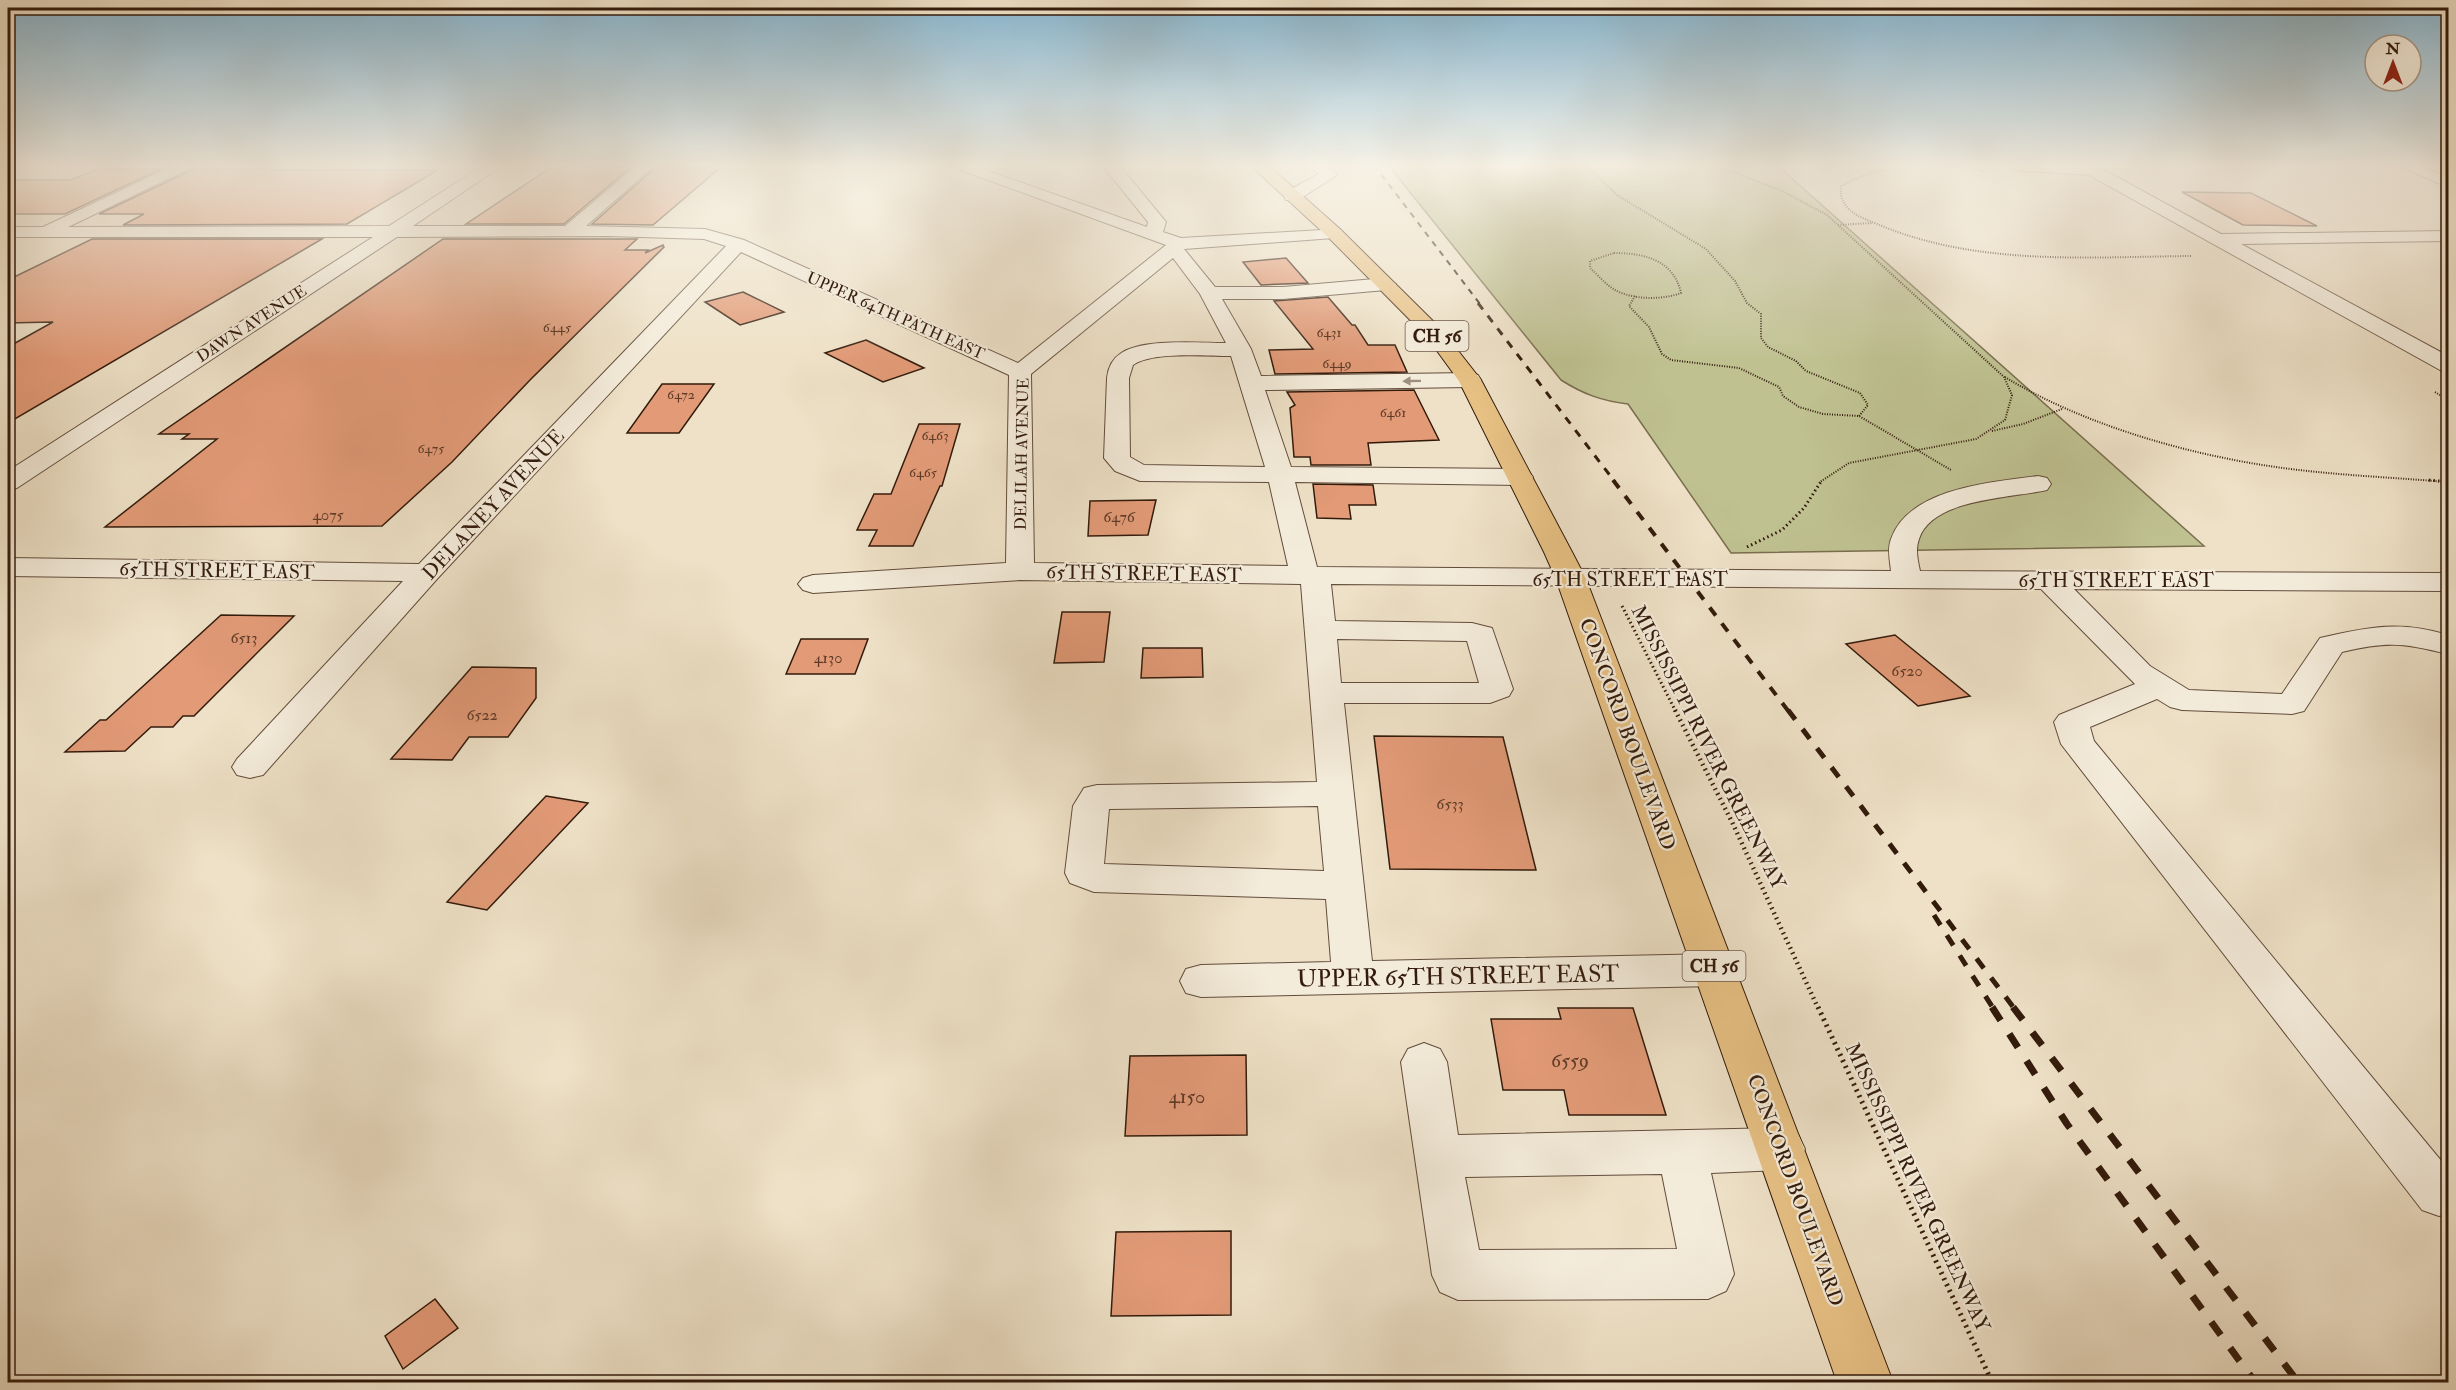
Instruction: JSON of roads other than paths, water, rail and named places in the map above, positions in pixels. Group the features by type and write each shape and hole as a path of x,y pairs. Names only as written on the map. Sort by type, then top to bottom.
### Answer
{"main road":[{"name":"CONCORD BOULEVARD","path":"1330,230 1434,333 1470,380 1520,477 1589,579 1715,970 1865,1383"}],"street":[{"path":"8,248 46,230"},
{"name":"DAWN AVENUE","path":"8,482 394,230"},
{"path":"1138,230 1177,246 1334,233"},
{"path":"1153,235 1155,230"},
{"path":"2201,230 2448,365"},
{"name":"UPPER 64TH PATH EAST","path":"8,232 569,231 705,234 738,244 1020,372"},
{"path":"2218,239 2448,236"},
{"name":"DELANEY AVENUE","path":"250,767 427,573 738,244"},
{"path":"1177,246 1234,334 1272,442 1278,474 1310,575 1321,630 1353,978"},
{"name":"DELILAH AVENUE","path":"1020,571 1020,372 1177,246"},
{"path":"1209,293 1283,293 1386,284"},
{"path":"1240,349 1145,352 1128,358 1119,369 1117,458 1124,466 1140,473 1520,477"},
{"path":"1253,383 1470,380"},
{"path":"1907,579 1902,553 1905,536 1917,520 1939,506 1967,496 2038,484"},
{"name":"65TH STREET EAST","path":"8,567 427,573"},
{"name":"65TH STREET EAST","path":"813,584 1020,571 1589,579 2448,582"},
{"path":"2048,580 2139,673 2182,700 2292,704 2331,645 2391,632 2421,635 2448,645"},
{"path":"1321,630 1472,632 1481,635 1497,689 1490,693 1327,693"},
{"path":"2159,686 2071,722 2078,744 2439,1194"},
{"path":"1336,794 1097,797 1090,806 1084,873 1094,878 1344,886"},
{"name":"UPPER 65TH STREET EAST","path":"1201,981 1715,970"},
{"path":"1424,1062 1437,1156 1458,1275 1708,1274 1682,1153"},
{"path":"1437,1156 1682,1153 1781,1149"}],"railway":[{"path":"1423,230 1480,304"},
{"path":"1478,303 1615,482"},
{"path":"1613,480 1789,712"},
{"path":"1788,710 2014,1008"},
{"path":"1934,915 1993,1008"},
{"path":"1992,1007 2067,1124 2255,1382"},
{"path":"2013,1007 2298,1382"}]}
